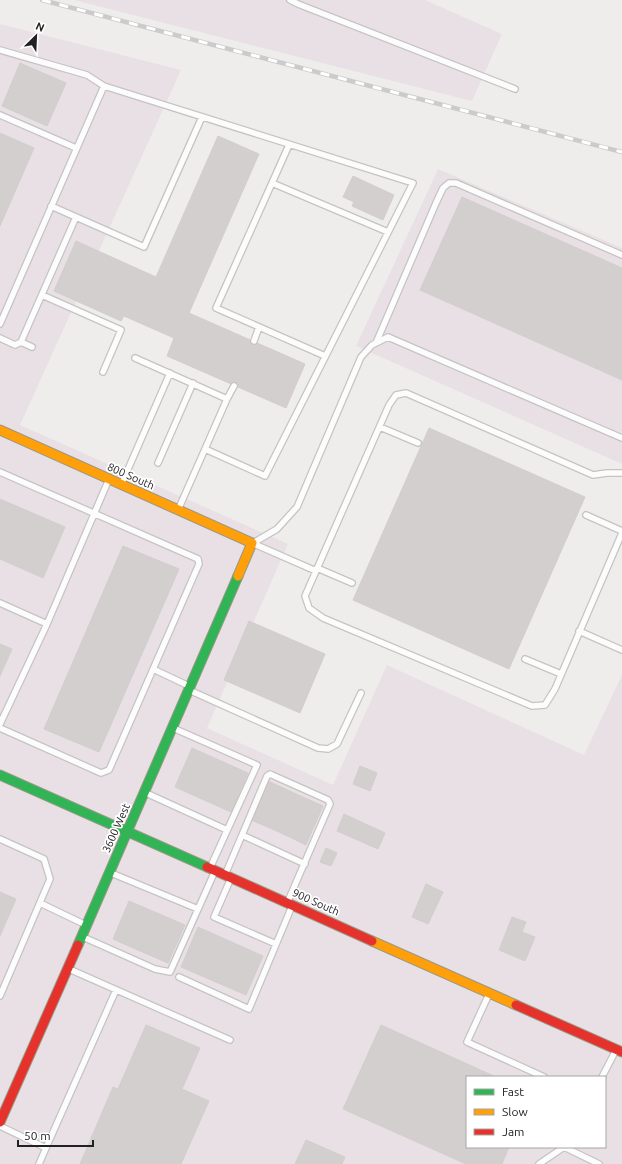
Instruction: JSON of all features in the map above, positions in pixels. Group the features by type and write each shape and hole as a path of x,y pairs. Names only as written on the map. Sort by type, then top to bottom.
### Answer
{"street":[{"name":"800 South","path":"0,430 252,543"},
{"name":"3600 West","path":"0,1122 252,543"},
{"name":"900 South","path":"0,775 619,1051"}],"lane":[{"path":"290,0 514,89"},
{"path":"0,50 87,75 104,86 413,183 265,476 205,449"},
{"path":"0,324 104,86"},
{"path":"0,115 76,148"},
{"path":"51,206 144,247 202,117"},
{"path":"289,145 216,308 326,356"},
{"path":"376,343 436,203 443,188 449,182 456,183 622,255"},
{"path":"272,183 388,232"},
{"path":"0,338 15,345 21,342 76,217"},
{"path":"42,295 121,330 103,372"},
{"path":"254,341 260,327"},
{"path":"252,543 277,529 297,507 361,357 372,345 388,337 622,438"},
{"path":"21,342 32,347"},
{"path":"135,358 228,399"},
{"path":"121,484 170,374"},
{"path":"158,463 193,384"},
{"path":"178,510 234,386"},
{"path":"586,516 622,532 555,689 545,705 532,706 524,703 323,618 309,608 305,596 380,427 396,395 406,393 593,475 622,473"},
{"path":"380,427 418,443"},
{"path":"0,472 198,560 199,564 109,770 101,773 0,728"},
{"path":"0,724 47,624 109,479"},
{"path":"252,543 352,583"},
{"path":"0,603 47,624"},
{"path":"580,631 622,650"},
{"path":"525,658 561,674"},
{"path":"153,669 189,688 318,748 328,749 337,744 361,693"},
{"path":"81,936 155,969 170,972 198,910 227,830 257,765 172,728"},
{"path":"179,978 249,1009 276,944 305,864 330,804 330,801 328,800 270,774 267,776 242,835 214,917 276,944"},
{"path":"144,792 227,830"},
{"path":"242,835 305,864"},
{"path":"0,839 44,859 50,879 0,996"},
{"path":"109,872 198,910"},
{"path":"40,903 86,925"},
{"path":"67,968 230,1040"},
{"path":"39,1164 116,990"},
{"path":"490,993 467,1042 542,1076"},
{"path":"603,1076 619,1051"},
{"path":"0,1126 46,1148"},
{"path":"539,1164 563,1148"},
{"path":"566,1148 599,1164"}],"shaded area":[{"path":"74,0 425,0 502,34 472,101"},
{"path":"0,24 181,70 20,425 288,544 207,728 333,785 387,665 584,755 622,675 622,1164 0,1164"},
{"path":"438,169 622,248 622,464 356,346"}],"building":[{"path":"20,63 66,83 47,126 2,106"},
{"path":"0,133 34,148 0,226"},
{"path":"218,136 259,154 189,313 305,364 286,408 167,356 174,338 124,316 121,321 54,291 76,241 156,277"},
{"path":"353,176 394,195 383,220 352,206 354,202 343,197"},
{"path":"462,197 622,268 622,380 420,290"},
{"path":"429,428 585,497 509,669 353,600"},
{"path":"0,499 65,527 43,578 0,559"},
{"path":"123,546 179,569 99,752 44,729"},
{"path":"249,621 325,654 300,713 224,680"},
{"path":"0,644 12,649 0,676"},
{"path":"192,748 248,773 231,812 175,787"},
{"path":"360,766 377,773 370,791 353,784"},
{"path":"268,781 296,794 279,832 251,820"},
{"path":"296,794 323,806 306,845 279,832"},
{"path":"344,814 385,833 378,849 337,831"},
{"path":"326,848 337,853 331,866 320,862"},
{"path":"426,884 443,892 428,924 412,917"},
{"path":"0,892 16,899 0,936"},
{"path":"129,901 157,913 140,951 113,939"},
{"path":"157,913 185,925 168,963 140,951"},
{"path":"512,917 526,922 522,932 535,937 525,961 499,950"},
{"path":"198,927 263,956 246,995 181,967"},
{"path":"146,1025 200,1048 172,1112 118,1089"},
{"path":"381,1025 494,1076 466,1076 466,1148 509,1148 502,1164 466,1164 343,1109"},
{"path":"113,1087 172,1112 182,1089 209,1101 181,1164 80,1164"},
{"path":"306,1140 345,1157 342,1164 295,1164"}],"railway":[{"path":"42,0 622,152"}],"traffic: fast":[{"path":"78,945 238,576"},
{"path":"0,775 207,867"}],"traffic: slow":[{"path":"0,430 252,543 238,576"},
{"path":"372,941 516,1005"}],"traffic: jam":[{"path":"207,867 372,941"},
{"path":"0,1122 78,945"},
{"path":"516,1005 622,1052"}]}
